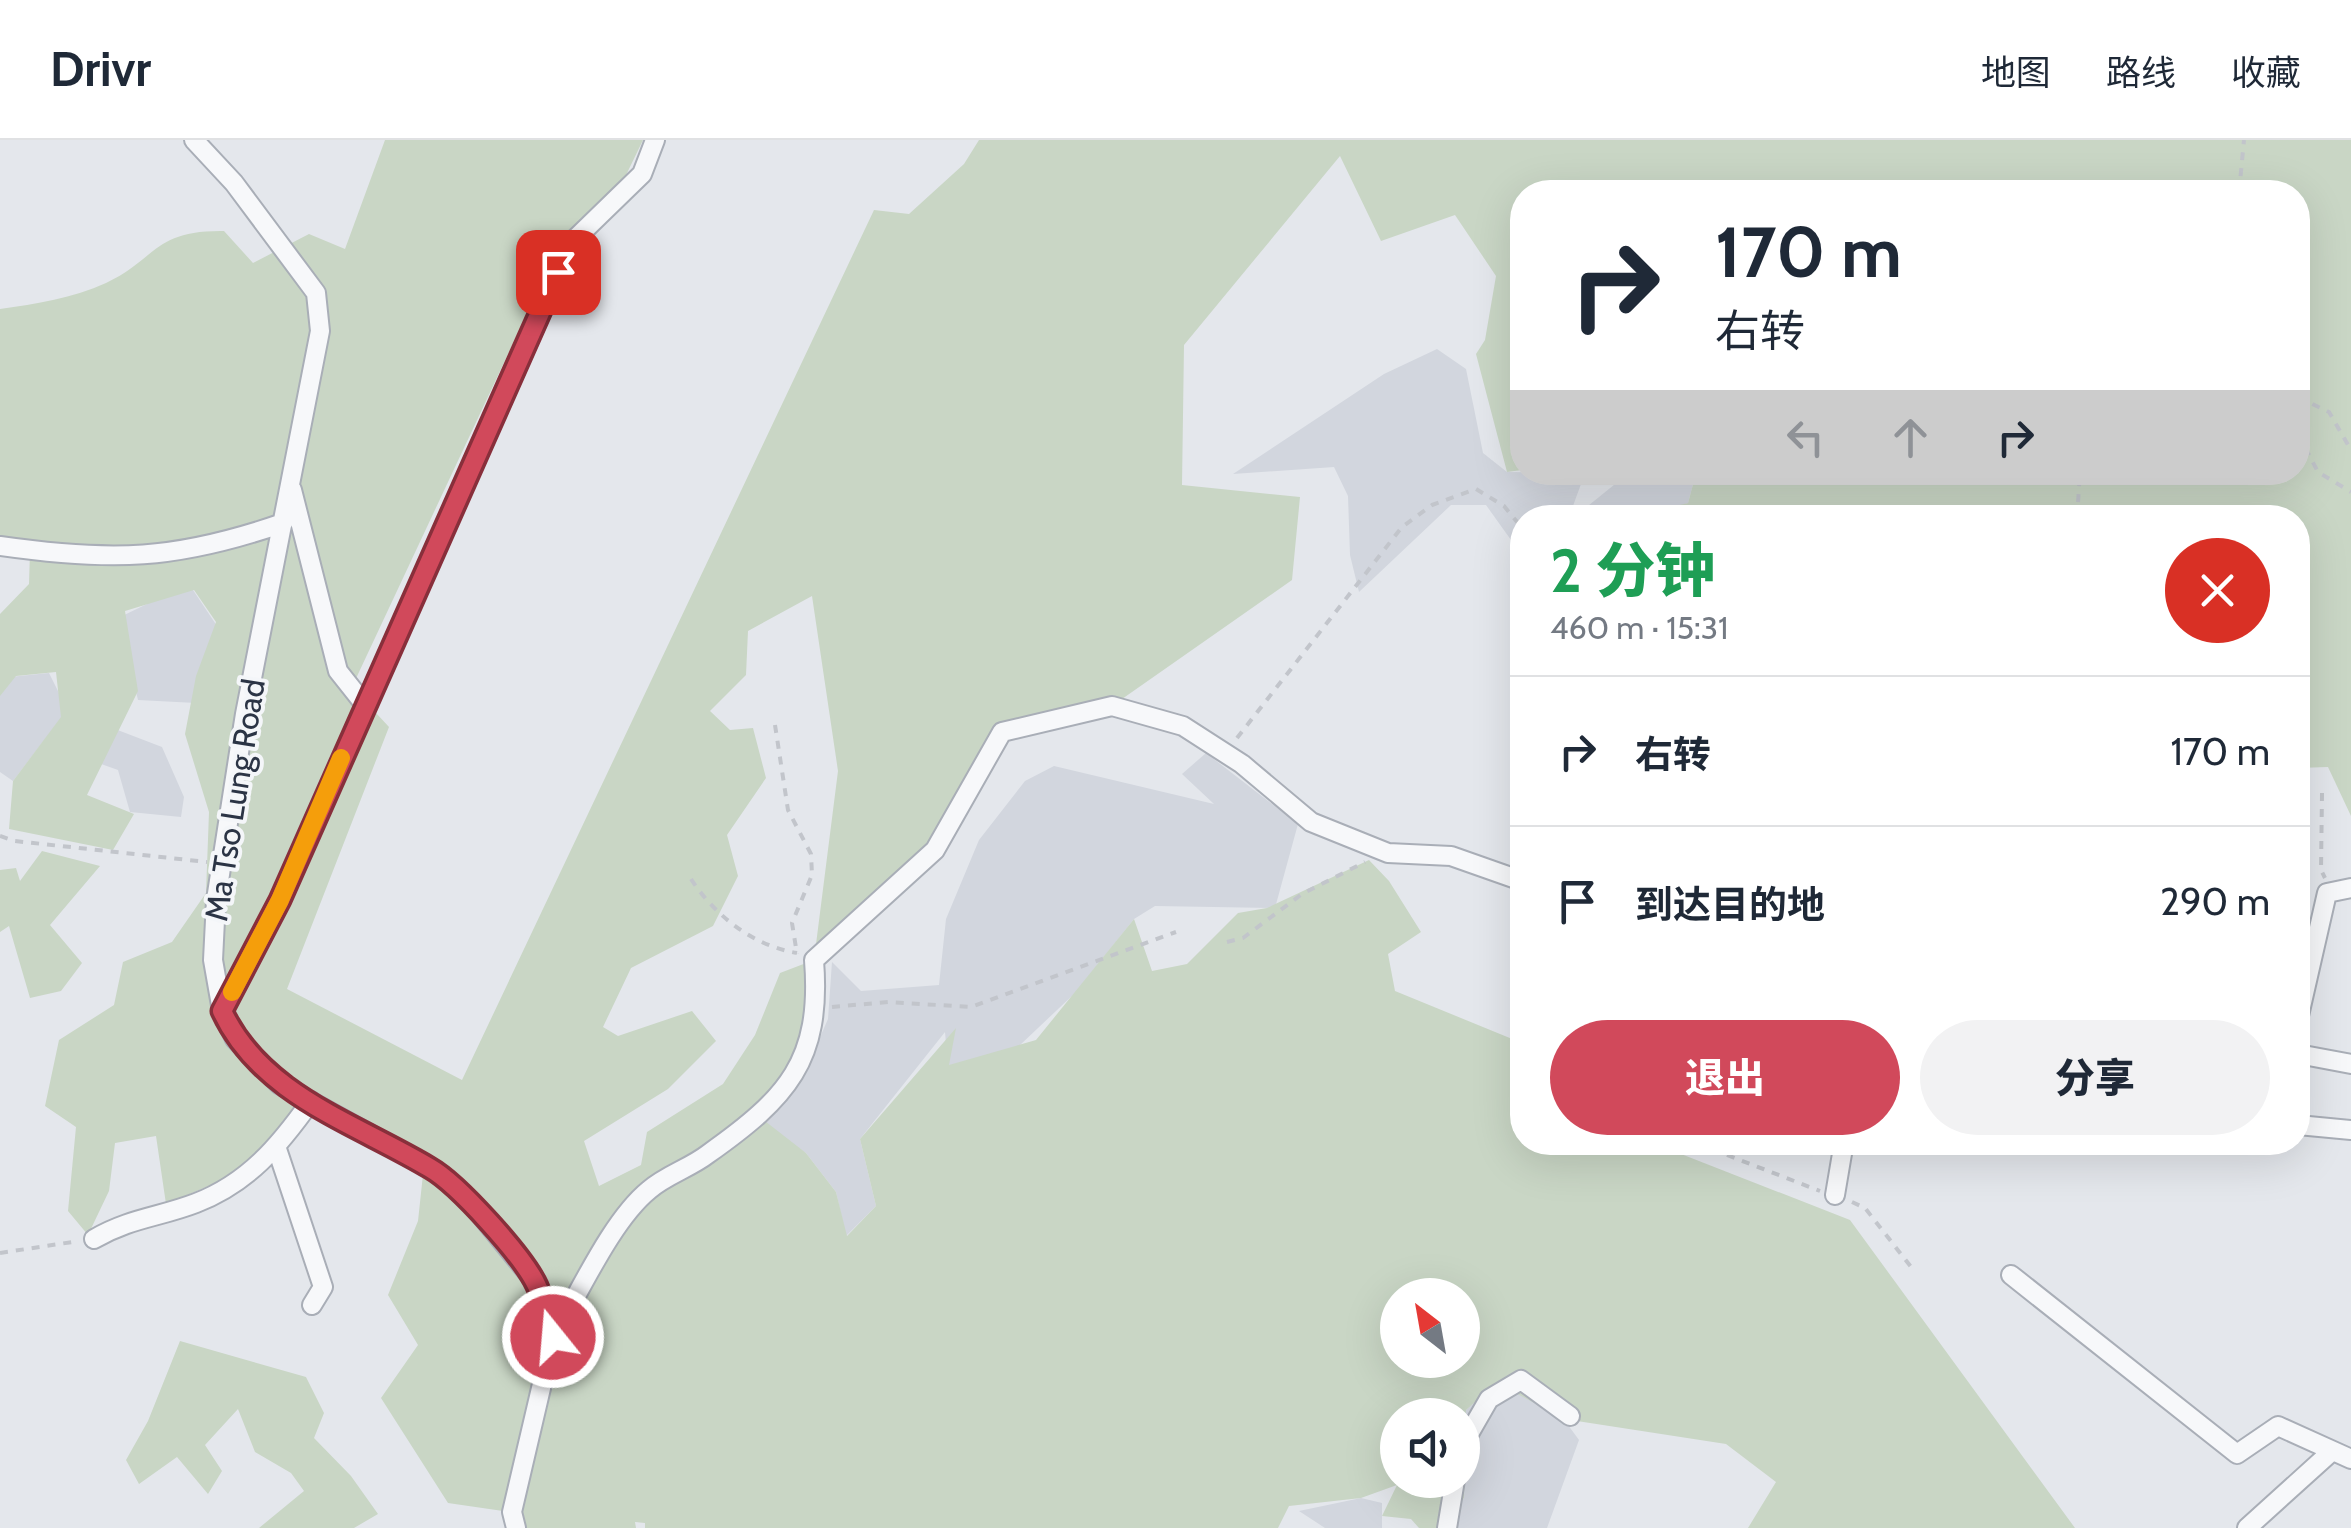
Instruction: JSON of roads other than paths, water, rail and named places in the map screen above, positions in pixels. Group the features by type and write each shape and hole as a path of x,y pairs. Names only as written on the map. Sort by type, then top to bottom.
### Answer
{"street":[{"name":"Ma Tso Lung Road","path":"194,140 234,183 316,293 320,331 245,714 222,864 213,960 222,1011 235,1039 279,1084 433,1169 466,1196 536,1283 553,1337"},
{"path":"222,1011 280,900 573,241 642,174 656,140"},
{"path":"290,484 338,671 365,704"},
{"path":"0,546 140,557 215,546 283,522"},
{"path":"516,1528 512,1512 553,1337 614,1234 648,1190 708,1155 789,1086 806,1054 818,1008 805,956 936,850 1002,732 1112,706 1183,726 1225,753 1311,822 1388,853 1451,856 1510,877"},
{"path":"2310,967 2327,893 2341,889"},
{"path":"2310,1056 2351,1064"},
{"path":"94,1239 124,1221 194,1204 237,1184 276,1149 311,1102"},
{"path":"2310,1127 2351,1130"},
{"path":"276,1149 318,1262 322,1287 312,1304"},
{"path":"1835,1195 1842,1155"},
{"path":"2011,1274 2237,1454 2278,1426 2351,1459"},
{"path":"1480,1416 1490,1399 1520,1380 1570,1416"},
{"path":"2247,1528 2331,1452"},
{"path":"1447,1528 1452,1498"}]}
